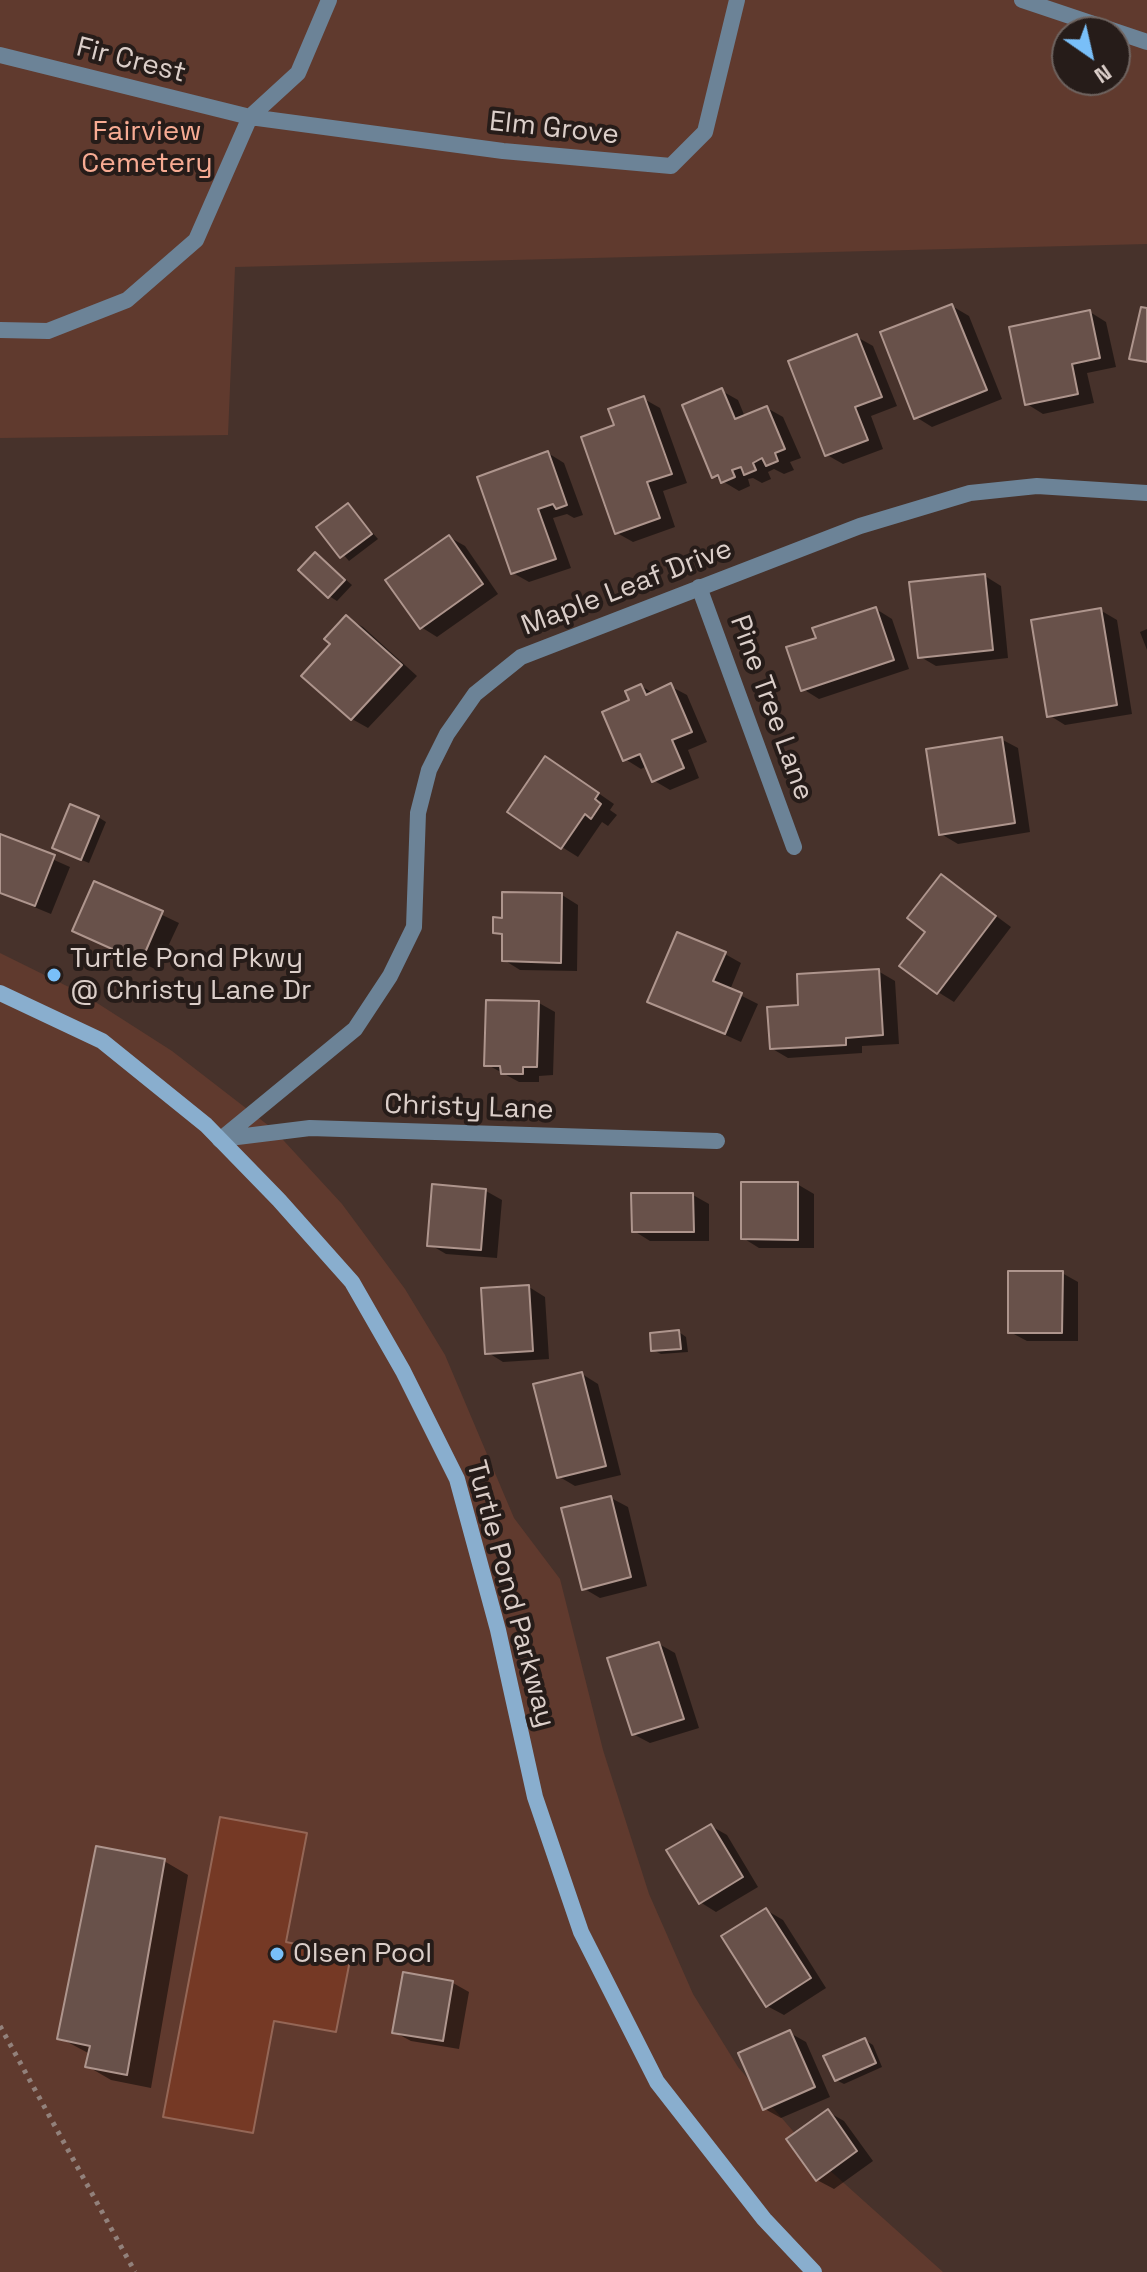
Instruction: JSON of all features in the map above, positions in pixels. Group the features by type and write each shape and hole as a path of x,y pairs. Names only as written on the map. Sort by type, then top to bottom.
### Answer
{"main road":[{"name":"Turtle Pond Parkway","path":"0,993 102,1041 220,1140 352,1282 403,1371 457,1479 498,1630 535,1797 581,1932 657,2082 764,2219 814,2272"}],"street":[{"path":"0,330 48,331 127,300 196,240 250,117 298,73 329,0"},
{"name":"Elm Grove","path":"250,117 503,151 671,166 705,132 737,0"},
{"path":"1022,0 1147,42"},
{"name":"Fir Crest","path":"0,55 250,117"},
{"name":"Maple Leaf Drive","path":"220,1140 355,1029 390,976 414,927 418,813 429,770 447,734 475,694 521,657 860,526 970,493 1037,486 1147,493"},
{"name":"Pine Tree Lane","path":"699,587 794,847"},
{"name":"Christy Lane","path":"220,1140 310,1128 717,1141"}],"path":[{"path":"0,2026 135,2272"}],"green space":[{"name":"Fairview Cemetery","path":"0,0 1147,0 1147,244 235,267 228,435 0,438"},
{"path":"0,953 83,994 172,1051 273,1129 342,1204 405,1289 445,1355 514,1518 560,1579 603,1750 649,1894 693,1994 738,2067 816,2158 943,2272 0,2272"}],"shaded area":[{"path":"220,1817 307,1833 286,1942 351,1955 336,2032 274,2021 253,2133 163,2117"}],"building":[{"path":"952,304 987,390 914,419 880,332"},
{"path":"1141,307 1147,308 1147,362 1129,359"},
{"path":"1090,310 1100,358 1072,364 1078,394 1025,405 1009,327"},
{"path":"857,334 882,397 855,407 868,440 825,456 788,361"},
{"path":"722,388 735,419 767,406 785,449 775,453 778,461 766,466 762,458 753,463 756,470 744,475 741,467 732,470 735,477 721,483 718,475 712,478 682,405"},
{"path":"644,396 672,474 647,482 660,518 615,534 581,437 614,425 608,409"},
{"path":"548,451 567,505 556,509 553,504 538,509 556,559 511,574 477,477"},
{"path":"348,503 372,534 340,558 316,527"},
{"path":"449,535 483,584 420,629 385,580"},
{"path":"315,552 345,580 328,598 298,570"},
{"path":"985,574 993,650 918,658 909,582"},
{"path":"876,607 894,660 801,691 786,647 816,638 812,628"},
{"path":"1101,608 1117,705 1047,717 1031,620"},
{"path":"346,615 402,665 351,720 301,676 330,644 324,639"},
{"path":"671,683 692,732 672,740 684,768 652,782 640,754 623,761 602,712 629,700 625,691 641,684 646,695"},
{"path":"1002,737 1015,823 939,835 926,749"},
{"path":"545,756 599,793 595,799 601,804 591,819 585,814 561,849 507,812"},
{"path":"70,804 99,816 81,860 52,848"},
{"path":"0,834 55,855 35,906 0,893"},
{"path":"941,874 996,916 937,994 899,966 925,932 907,918"},
{"path":"94,881 163,911 141,962 72,931"},
{"path":"502,892 562,893 561,963 502,961 502,934 493,933 493,917 502,918"},
{"path":"677,932 726,952 713,981 742,993 725,1034 647,1002"},
{"path":"879,969 883,1035 846,1038 846,1045 770,1049 767,1007 798,1005 797,974"},
{"path":"486,1000 539,1001 537,1067 523,1067 523,1074 501,1074 500,1066 484,1066"},
{"path":"741,1182 798,1182 798,1240 741,1239"},
{"path":"432,1184 486,1189 481,1250 427,1246"},
{"path":"631,1193 693,1193 694,1232 632,1232"},
{"path":"1008,1271 1063,1271 1062,1333 1008,1333"},
{"path":"529,1285 533,1351 485,1354 481,1288"},
{"path":"679,1330 681,1349 651,1351 650,1333"},
{"path":"582,1372 606,1466 557,1478 533,1384"},
{"path":"611,1496 631,1577 582,1590 561,1508"},
{"path":"659,1642 684,1719 632,1735 607,1658"},
{"path":"711,1824 743,1877 699,1904 666,1850"},
{"path":"96,1846 165,1859 127,2075 85,2067 90,2046 57,2039"},
{"path":"766,1908 811,1978 766,2007 721,1936"},
{"path":"403,1972 453,1981 443,2041 392,2033"},
{"path":"790,2030 815,2087 763,2110 738,2053"},
{"path":"865,2038 876,2063 835,2081 823,2056"},
{"path":"828,2109 857,2151 816,2181 786,2139"}],"place":[{"name":"Turtle Pond Pkwy @ Christy Lane Dr","path":"54,975"},
{"name":"Olsen Pool","path":"277,1954"}]}
